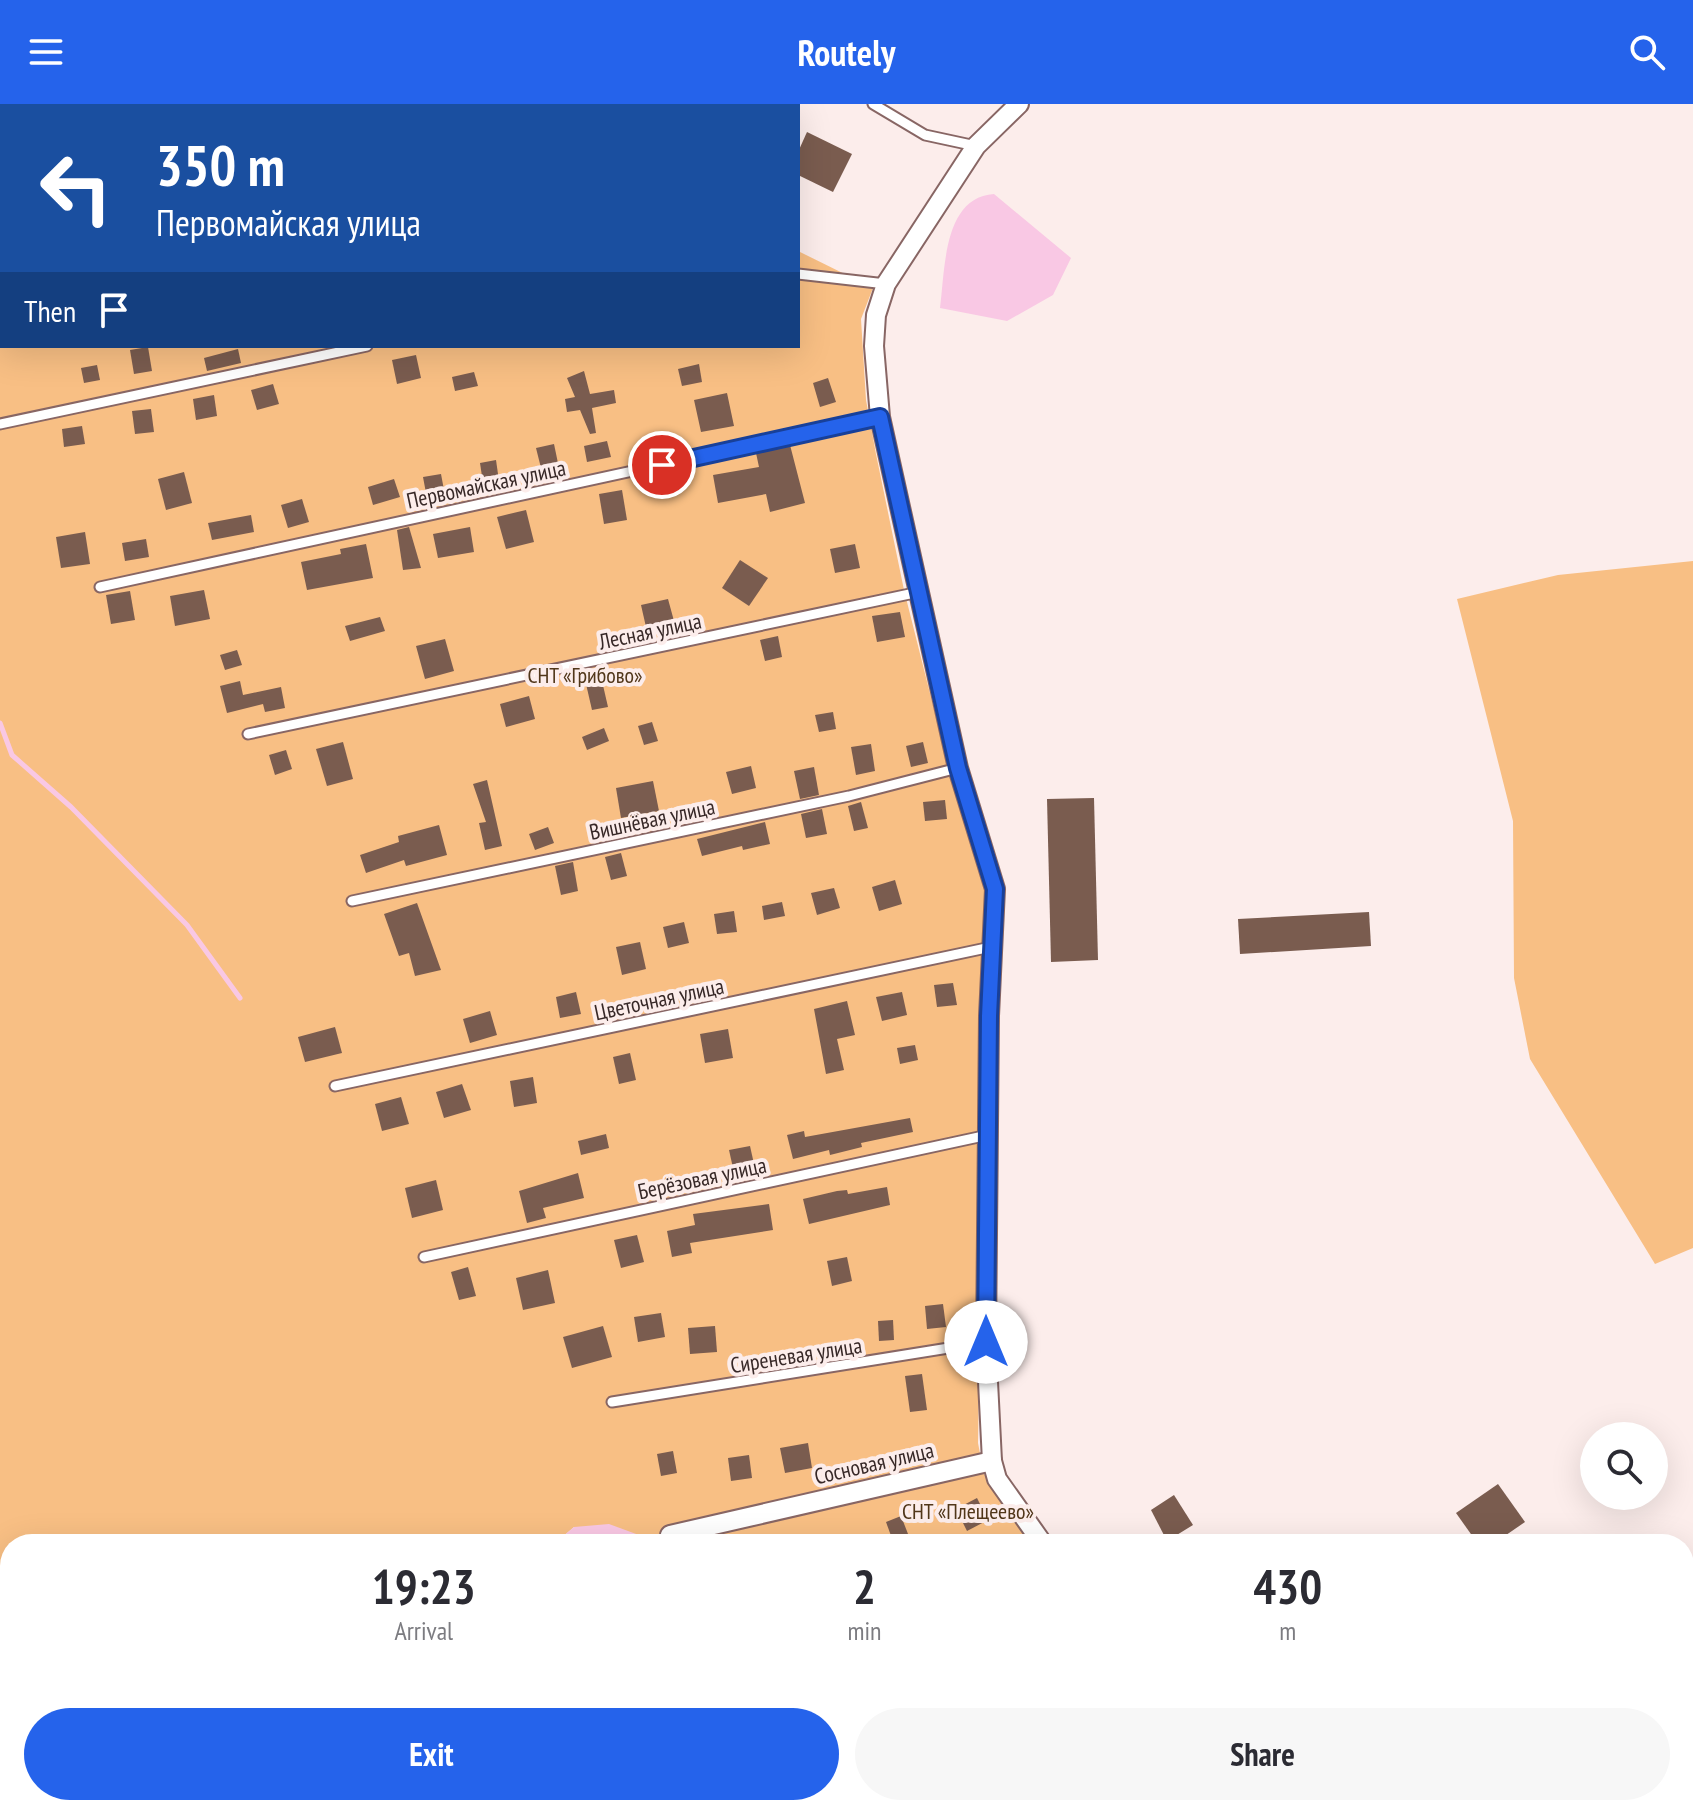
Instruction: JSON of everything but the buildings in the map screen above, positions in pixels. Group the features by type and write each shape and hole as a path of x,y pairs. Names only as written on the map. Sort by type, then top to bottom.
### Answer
{"street":[{"path":"1019,104 976,146 886,284 876,315 874,346 880,417 958,768 995,889 991,947 986,1342 992,1461 997,1479 1036,1534"},
{"name":"Сосновая улица","path":"674,1534 992,1461"}],"lane":[{"path":"873,104 925,135 976,146"},
{"path":"800,274 886,284"},
{"path":"0,424 358,348"},
{"name":"Первомайская улица","path":"100,587 880,417"},
{"name":"Лесная улица","path":"248,734 919,592"},
{"name":"Вишнёвая улица","path":"352,901 849,796 958,768"},
{"name":"Цветочная улица","path":"335,1086 991,947"},
{"name":"Берёзовая улица","path":"424,1257 988,1135"},
{"name":"Сиреневая улица","path":"612,1402 986,1342"}],"green space":[{"name":"СНТ «Грибово»","path":"800,252 873,288 861,319 866,400 876,454 904,590 952,781 987,890 978,1443 984,1474 1026,1534 616,1534 574,1527 566,1534 0,1534 0,348 800,348"},
{"path":"1693,561 1693,1248 1655,1264 1530,1059 1514,978 1513,821 1457,599 1558,575"}],"shaded area":[{"path":"994,194 1071,258 1053,295 1007,321 940,308 946,256 956,222 965,208 977,198"},
{"path":"609,1524 636,1534 566,1534 574,1527"}],"waterway":[{"path":"0,723 12,755 71,807 187,925 240,998"}],"route":[{"path":"662,465 880,417 958,768 995,889 989,1016 986,1342"}],"park label":[{"name":"СНТ «Плещеево»","path":"968,1511"}]}
